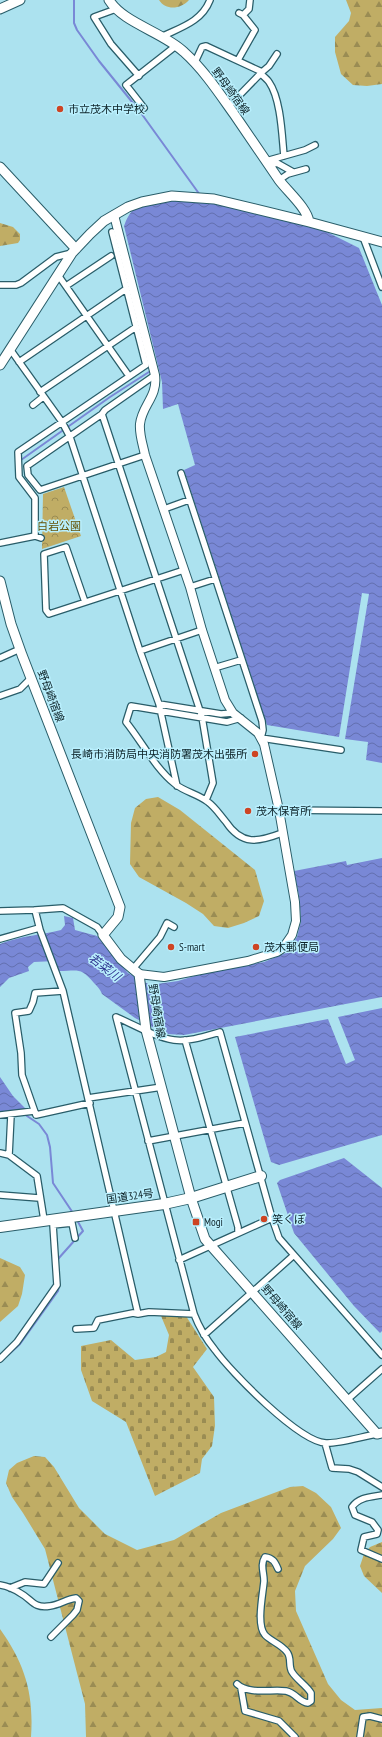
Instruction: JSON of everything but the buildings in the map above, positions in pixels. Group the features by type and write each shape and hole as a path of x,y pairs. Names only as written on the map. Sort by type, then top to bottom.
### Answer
{"highway":[{"name":"国道324号","path":"0,1227 44,1220 73,1218 164,1204 191,1198 261,1176"}],"main road":[{"path":"0,9 18,0"},
{"name":"野母崎宿線","path":"109,0 116,9 163,36 176,45 195,62 290,195 305,210 309,222"},
{"path":"0,167 74,251"},
{"path":"0,365 74,251 97,227 128,207 157,198 172,196 209,199 309,222 382,242"},
{"name":"野母崎宿線","path":"0,581 10,624 120,907 118,917 104,935"},
{"path":"104,935 121,959 136,972"},
{"name":"野母崎宿線","path":"136,972 145,1026 191,1198 205,1239 347,1400 379,1434"}],"street":[{"path":"163,36 196,20 208,7 210,0"},
{"path":"238,60 254,32 253,26 241,14 249,9 250,0"},
{"path":"116,9 94,17 111,44 139,76"},
{"path":"144,108 126,85 176,45"},
{"path":"195,62 202,47 206,46 261,72 269,82 275,96 281,122 284,156"},
{"path":"228,107 261,72 269,66 277,54"},
{"path":"268,164 284,156 315,145"},
{"path":"268,164 276,163 293,172"},
{"path":"279,180 288,174 306,169"},
{"path":"114,215 150,349 155,375 156,385 140,423 145,455 190,587 202,630 225,700 233,713 258,733 268,756 295,902 296,921 292,935 283,948 270,955 248,961 164,976 136,972 167,924 174,927"},
{"path":"0,543 38,537 35,498 19,477 18,452 63,424 146,365 112,232"},
{"path":"363,237 382,287"},
{"path":"0,285 16,285 21,283 56,257 74,251"},
{"path":"66,286 111,256"},
{"path":"58,275 129,376"},
{"path":"19,362 126,289"},
{"path":"33,405 42,395 136,327"},
{"path":"10,349 63,424 69,437 161,710 177,786"},
{"path":"145,455 40,490 28,475 27,466 155,375"},
{"path":"102,414 202,717 213,783 206,800"},
{"path":"181,473 262,721 263,730 261,738"},
{"path":"164,509 189,500"},
{"path":"85,602 66,547 44,554 46,610 49,614 184,570"},
{"path":"190,587 215,579"},
{"path":"140,651 202,630"},
{"path":"0,658 20,649"},
{"path":"214,668 241,660"},
{"path":"0,696 20,689 31,678"},
{"path":"159,704 221,714 233,713"},
{"path":"241,718 227,722 131,706 126,722 165,775 177,786 206,800 216,809 230,829 244,839 252,841 282,833"},
{"path":"261,738 342,750"},
{"path":"279,810 382,811"},
{"path":"0,911 63,908 97,927 104,935"},
{"path":"35,910 40,929 63,991 138,1314"},
{"path":"0,939 40,929"},
{"path":"63,991 34,993 33,1002 29,1011 15,1013 21,1053 22,1075 31,1111 36,1115 89,1101 162,1087"},
{"path":"379,1434 325,1443 316,1440 278,1416 236,1375 216,1352 204,1335 194,1314 179,1260 116,1017 145,1026 158,1035 175,1040 185,1040 220,1032 272,1218 280,1238 380,1349 382,1355"},
{"path":"185,1040 228,1186 238,1227 238,1233"},
{"path":"0,1115 31,1111"},
{"path":"9,1155 14,1114"},
{"path":"148,1141 245,1123"},
{"path":"0,1153 9,1155 37,1176 39,1181 39,1198 44,1220"},
{"path":"0,1195 39,1198"},
{"path":"0,1359 17,1342 57,1285 53,1225 73,1218 74,1238"},
{"path":"179,1260 272,1218"},
{"path":"204,1335 294,1255"},
{"path":"76,1329 94,1328 98,1320 133,1313 138,1314 149,1312 194,1314"},
{"path":"347,1400 382,1369"},
{"path":"325,1443 332,1468 349,1469 358,1472 382,1487"},
{"path":"382,1495 363,1499 352,1508 355,1515 372,1522 378,1530 377,1534 364,1537 361,1550 382,1559"},
{"path":"278,1569 270,1557 265,1557 262,1561 264,1578 261,1616 262,1628 264,1633 288,1653 292,1672 311,1693 311,1701 308,1703 302,1702 293,1693 261,1691 239,1686 245,1711 278,1721 295,1737"},
{"path":"10,1588 25,1582 44,1584 58,1564"},
{"path":"0,1585 21,1593 34,1604 40,1606 50,1606 70,1598 76,1598 79,1601 77,1610 51,1638"},
{"path":"360,1737 363,1717 370,1716 382,1719"}],"green space":[{"path":"159,0 189,0 186,3 174,8 162,4"},
{"path":"346,0 382,0 382,84 367,86 353,85 341,74 335,52 335,37 349,21 351,13"},
{"path":"0,223 13,227 20,234 20,240 18,243 0,246"},
{"name":"白岩公園","path":"64,487 81,536 42,549 43,494"},
{"path":"158,797 180,810 255,870 264,901 259,916 228,928 214,926 203,914 139,877 130,864 131,823 135,808 146,799"},
{"path":"0,1258 20,1267 25,1275 22,1294 18,1306 0,1322"},
{"path":"161,1316 186,1316 207,1349 193,1367 214,1397 215,1426 212,1446 202,1459 200,1473 155,1496 126,1422 92,1401 81,1370 81,1346 111,1340 135,1360 156,1357 166,1352 169,1335"},
{"path":"34,1456 45,1457 54,1467 79,1508 105,1534 137,1550 174,1540 221,1513 290,1487 303,1486 316,1493 331,1507 341,1528 333,1539 305,1566 295,1591 296,1611 328,1684 341,1700 355,1710 382,1708 382,1737 86,1737 85,1704 45,1549 12,1497 6,1483 9,1470 17,1463"},
{"path":"382,1542 382,1593 364,1576 360,1566 364,1554 370,1547"},
{"path":"0,1629 16,1655 26,1680 31,1707 31,1737 0,1737"}],"water":[{"path":"182,200 207,202 323,230 359,248 382,305 382,763 366,760 368,742 345,739 369,594 362,593 339,737 267,725 184,470 195,465 178,404 163,409 162,382 124,226 130,213 136,208 152,203"},
{"name":"若菜川","path":"382,858 382,997 184,1035 167,1034 135,1018 102,994 98,987 85,974 79,971 59,971 55,961 34,962 28,967 29,971 9,978 0,987 0,944 23,937 61,930 65,925 64,916 73,918 75,930 97,936 128,973 150,985 178,981 204,973 264,962 286,953 297,937 301,921 299,896 294,871 346,861 347,865"},
{"path":"382,1008 382,1135 279,1165 271,1162 235,1037 328,1019 346,1064 355,1060 338,1017"},
{"path":"0,1077 13,1096 26,1109 0,1113"},
{"path":"344,1158 382,1188 382,1331 380,1333 354,1306 294,1233 277,1183 280,1180"}],"waterway":[{"path":"74,0 74,23 77,30 99,61 141,113 200,195"},
{"path":"21,460 110,397 152,370"},
{"path":"24,1114 39,1124 47,1135 50,1147 53,1183 73,1213"},
{"path":"58,1265 58,1259 83,1231 77,1220"},
{"path":"8,1355 20,1344 58,1291 59,1285"}],"place":[{"name":"市立茂木中学校","path":"60,109"},
{"name":"長崎市消防局中央消防署茂木出張所","path":"255,754"},
{"name":"茂木保育所","path":"248,811"},
{"name":"S-mart","path":"171,947"},
{"name":"茂木郵便局","path":"256,947"},
{"name":"笑くぼ","path":"264,1219"},
{"name":"Mogi","path":"196,1222"}]}
